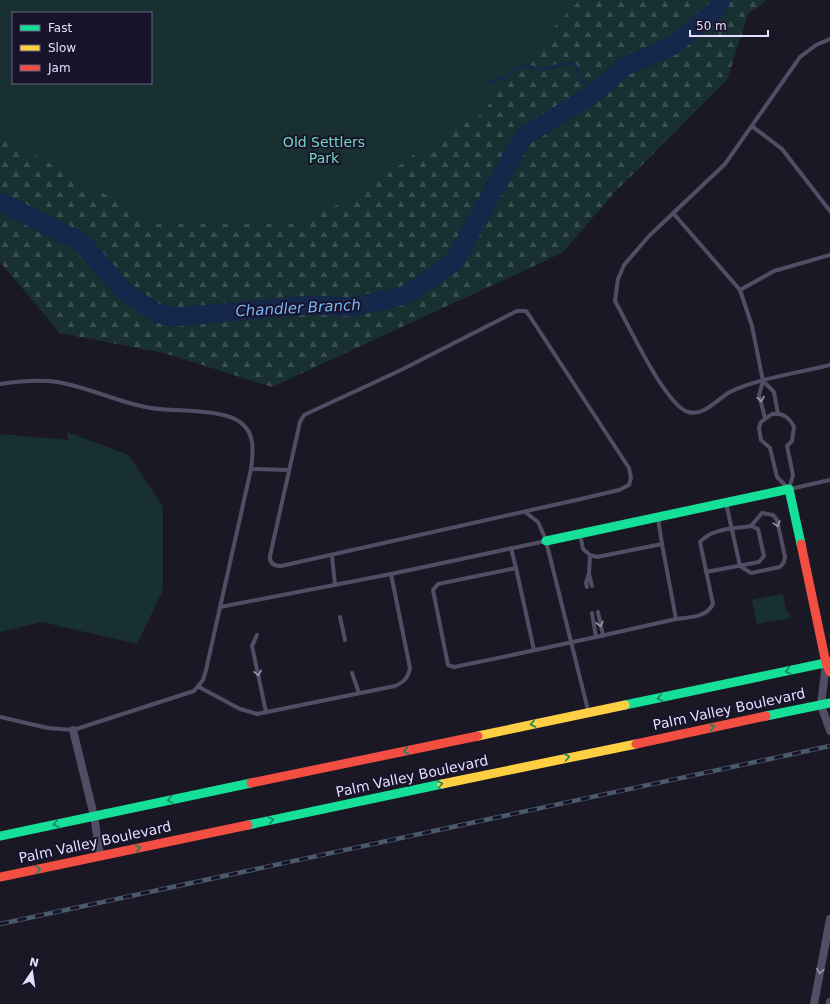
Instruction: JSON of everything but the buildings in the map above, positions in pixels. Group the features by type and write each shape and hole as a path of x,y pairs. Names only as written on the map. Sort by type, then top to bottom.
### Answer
{"main road":[{"path":"546,541 789,489 830,672"},
{"name":"Palm Valley Boulevard","path":"0,836 828,662"},
{"name":"Palm Valley Boulevard","path":"0,877 826,704"}],"street":[{"path":"828,662 826,704 830,731"},
{"path":"73,730 94,816 100,855"},
{"path":"814,1004 830,918"}],"lane":[{"path":"830,39 816,45 800,57 753,127 725,164 649,236 630,257 624,265 618,279 615,301 673,402 680,409 687,412 700,412 731,392 764,381 830,365"},
{"path":"753,127 782,149 830,211"},
{"path":"673,213 740,290 752,326 764,381 774,392 778,414"},
{"path":"740,290 774,271 830,255"},
{"path":"517,311 526,311 629,468 631,478 629,485 619,490 525,512 332,556 281,566 273,565 270,562 270,556 300,422 304,415 401,370 517,311"},
{"path":"0,384 26,380 59,382 148,407 221,414 232,417 241,422 249,432 253,442 251,469 206,670 199,687 194,690 73,730 48,728 0,718"},
{"path":"764,381 759,395 765,418"},
{"path":"778,414 786,416 794,427 792,441 787,446 793,474 789,489 777,477 770,448 761,440 759,428 765,418 778,414"},
{"path":"251,469 289,470"},
{"path":"789,489 830,480"},
{"path":"726,502 740,566 752,574 780,567 784,562 777,520 773,515 762,512 752,526"},
{"path":"525,512 538,522 546,541 588,713"},
{"path":"658,517 676,619"},
{"path":"516,568 438,584 435,587 433,590 448,665 454,667 572,643 709,612 713,604 706,572 700,542 713,532 752,526 758,529 764,556 759,562 706,572"},
{"path":"580,534 583,549 590,555 597,557 662,544"},
{"path":"220,608 546,541"},
{"path":"511,548 534,650"},
{"path":"590,555 589,574 592,586"},
{"path":"332,556 336,585"},
{"path":"199,687 240,709 257,714 395,686 402,682 408,676 410,668 391,574"},
{"path":"587,587 586,582 589,574"},
{"path":"598,612 603,636"},
{"path":"592,613 596,637"},
{"path":"340,617 345,640"},
{"path":"257,635 252,646 266,712"},
{"path":"352,673 359,693"}],"green space":[{"name":"Old Settlers Park","path":"0,0 712,0 352,303 0,197"},
{"path":"580,0 767,0 748,14 727,80 615,192 562,253 272,387 164,353 60,333 0,262 0,136 159,224 299,224 361,193 444,133 479,116 555,26"},
{"path":"67,432 129,455 163,506 163,590 137,644 42,622 0,632 0,434 68,440"},
{"path":"783,594 786,612 789,612 790,618 757,624 752,600"}],"waterway":[{"name":"Chandler Branch","path":"0,202 81,242 123,290 156,313 175,317 311,305 353,307 406,295 454,262 523,137 593,94 625,66 672,46 716,10 721,0"},
{"path":"487,84 505,77 518,67 529,66 539,70 568,63 575,65 579,72 578,77 584,83 604,84"}],"railway":[{"path":"0,924 830,746"}],"traffic: fast":[{"path":"546,541 789,489 801,544"},
{"path":"625,705 830,662"},
{"path":"766,716 830,703"},
{"path":"0,836 251,783"},
{"path":"248,825 442,784"}],"traffic: slow":[{"path":"478,736 625,705"},
{"path":"442,784 636,744"}],"traffic: jam":[{"path":"801,544 826,663 830,672"},
{"path":"636,744 766,716"},
{"path":"251,783 478,736"},
{"path":"0,877 248,825"}]}
